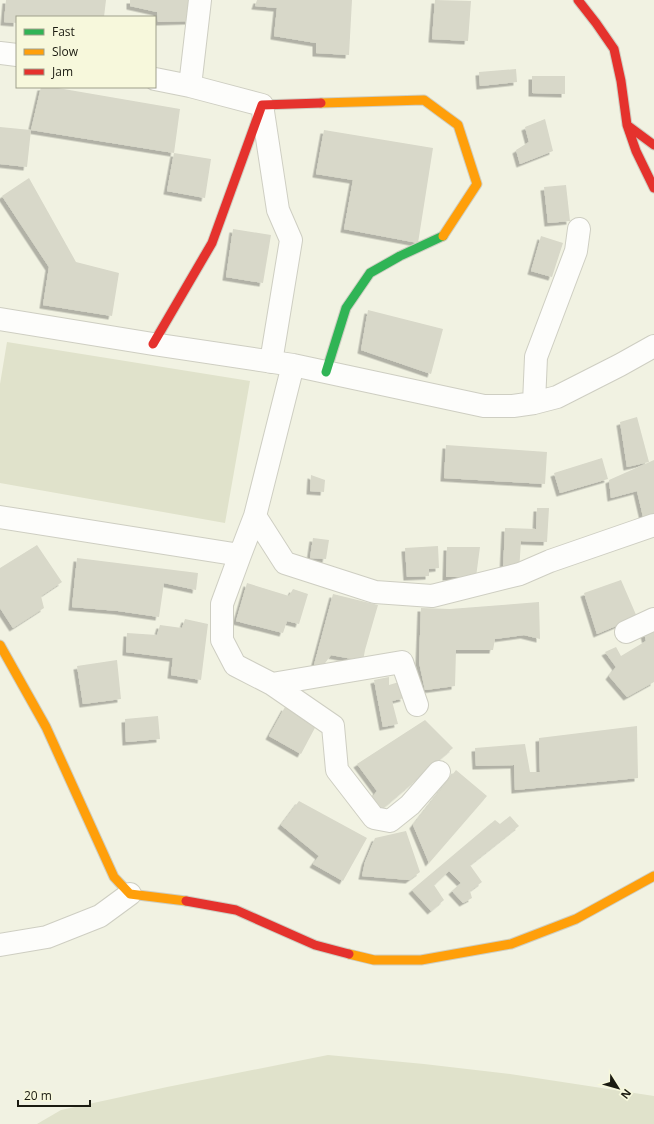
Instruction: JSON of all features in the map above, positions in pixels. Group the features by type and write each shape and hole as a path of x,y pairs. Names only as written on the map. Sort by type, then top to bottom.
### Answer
{"street":[{"path":"190,86 200,0"},
{"path":"578,0 614,49 621,80 627,125 636,152 654,188"},
{"path":"0,52 16,56"},
{"path":"156,80 190,86 262,105 424,100 458,125 477,184 443,236 400,256 370,273 346,308 326,372"},
{"path":"153,344 212,243 262,105"},
{"path":"262,105 278,210 291,240 271,362"},
{"path":"627,125 654,145"},
{"path":"534,403 536,357 576,251 579,228"},
{"path":"0,319 293,365 484,406 514,406 557,397 654,346"},
{"path":"293,365 255,516 222,604 222,640 234,665 272,684 333,726 337,770 374,818 390,821 410,805 440,772"},
{"path":"0,516 240,555"},
{"path":"255,516 285,563 375,592 432,596 520,574 550,561 654,526"},
{"path":"626,632 654,619"},
{"path":"0,645 46,727 82,803 114,877 130,894 183,900 236,910 315,945 374,960 421,960 511,944 576,919 654,876"},
{"path":"272,684 402,662 417,705"},
{"path":"0,945 47,937 100,916 130,894"}],"green space":[{"path":"7,342 250,381 225,523 0,483 0,384"},
{"path":"328,1055 510,1074 654,1096 654,1124 37,1124 61,1110"}],"building":[{"path":"6,0 106,0 104,16 16,16 16,23 4,22"},
{"path":"130,0 189,0 189,21 158,22 157,12 130,6"},
{"path":"257,0 352,0 349,55 316,53 316,43 274,36 277,8 255,6"},
{"path":"435,0 471,1 468,41 432,39"},
{"path":"516,69 517,82 480,86 479,72"},
{"path":"532,76 565,76 565,94 532,93"},
{"path":"41,88 58,88 180,109 174,153 31,130"},
{"path":"545,119 553,151 520,164 516,150 529,142 525,127"},
{"path":"0,127 31,130 27,167 0,164"},
{"path":"324,130 433,148 418,243 344,229 353,180 316,174"},
{"path":"174,153 211,159 205,198 167,191"},
{"path":"29,178 76,262 119,273 112,316 43,305 49,267 2,196"},
{"path":"566,185 570,221 548,223 544,187"},
{"path":"233,229 271,235 263,283 226,277"},
{"path":"541,236 563,243 552,277 531,271"},
{"path":"368,310 443,329 431,374 361,350"},
{"path":"637,417 649,462 627,467 620,422"},
{"path":"446,445 547,452 545,484 444,478"},
{"path":"602,458 608,479 560,493 554,473"},
{"path":"654,460 654,518 644,521 637,491 611,498 609,480"},
{"path":"311,475 325,480 324,492 310,491"},
{"path":"537,508 549,508 547,542 521,541 519,572 503,571 505,528 536,529"},
{"path":"313,538 329,540 326,559 310,558"},
{"path":"37,545 62,582 41,596 44,608 13,628 0,608 0,568"},
{"path":"438,546 439,568 429,569 429,576 407,577 405,548"},
{"path":"447,547 480,547 476,577 446,577"},
{"path":"77,558 198,573 196,590 164,583 159,617 118,611 72,607"},
{"path":"621,580 637,617 597,634 584,593"},
{"path":"247,583 289,596 293,589 308,594 299,624 287,621 283,633 236,621"},
{"path":"333,594 378,605 363,661 331,655 322,667 314,665"},
{"path":"539,602 540,639 524,635 495,639 493,650 456,650 455,686 425,690 419,662 421,608 450,609"},
{"path":"185,619 208,624 201,680 171,675 173,658 126,652 127,633 157,635 160,625 182,628"},
{"path":"654,625 654,682 627,697 609,676 616,667 605,652 616,647 621,656 646,641 643,630"},
{"path":"117,660 121,699 83,704 77,666"},
{"path":"389,677 389,685 399,682 404,698 392,701 398,724 383,727 374,680"},
{"path":"285,707 317,724 301,754 269,736"},
{"path":"158,716 160,739 126,742 125,719"},
{"path":"425,720 453,748 382,809 371,799 377,791 357,764"},
{"path":"637,726 638,778 515,790 514,765 476,766 475,748 525,744 530,772 540,772 539,738"},
{"path":"456,770 487,796 429,863 413,825"},
{"path":"299,801 367,838 343,881 313,864 319,856 281,825"},
{"path":"510,816 519,826 470,865 482,882 470,891 472,898 463,903 452,891 461,883 449,871 434,885 444,900 431,911 412,890 495,820 500,824"},
{"path":"406,831 420,872 409,880 362,876 365,862 375,838"}],"traffic: fast":[{"path":"326,372 346,308 370,273 400,256 443,236"}],"traffic: slow":[{"path":"321,103 424,100 458,125 477,184 443,236"},
{"path":"0,645 46,727 114,877 130,894 186,901"},
{"path":"349,954 374,960 421,960 511,944 576,919 654,876"}],"traffic: jam":[{"path":"578,0 614,49 621,81 627,125 636,151 654,188"},
{"path":"153,344 212,243 262,105 321,103"},
{"path":"627,125 654,145"},
{"path":"186,901 236,910 315,945 349,954"}]}
